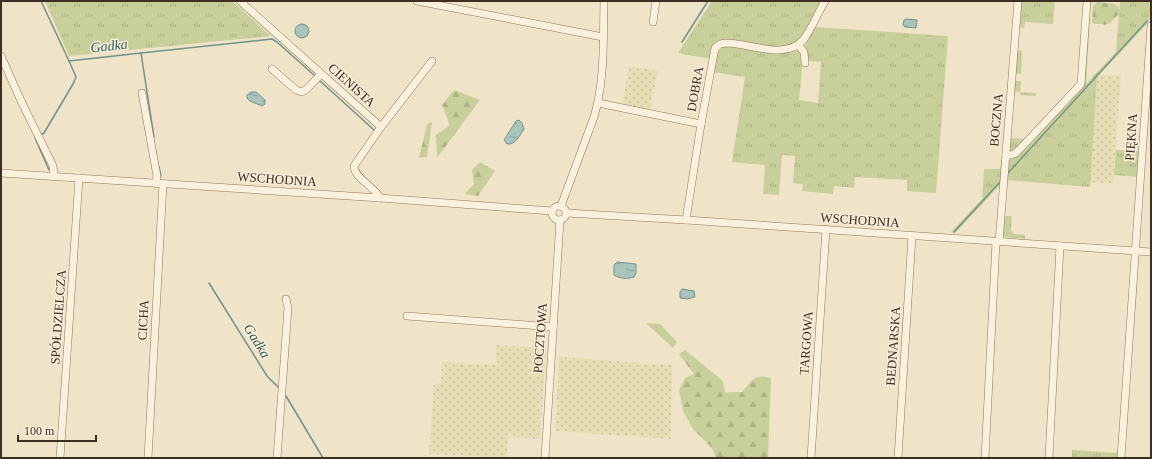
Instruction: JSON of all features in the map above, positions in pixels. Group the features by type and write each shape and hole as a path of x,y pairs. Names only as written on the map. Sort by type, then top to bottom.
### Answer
{"street":[{"name":"CIENISTA","path":"240,1 381,127"},
{"path":"417,1 603,37"},
{"path":"561,206 598,103 601,77 604,1"},
{"path":"653,22 656,1"},
{"path":"805,63 804,52 798,45 806,36 825,1"},
{"name":"BOCZNA","path":"985,458 998,242 1018,1"},
{"path":"1006,155 1016,153 1081,84 1087,1"},
{"name":"PIĘKNA","path":"1121,458 1151,26"},
{"name":"DOBRA","path":"686,220 714,52 718,45 724,43 734,43 781,50 798,45"},
{"path":"1,56 22,104 53,166 54,176"},
{"path":"380,198 376,192 356,174 354,169 355,163 432,61"},
{"path":"272,69 296,90 302,92 308,88 321,74"},
{"name":"CICHA","path":"142,93 157,176 160,184 148,458"},
{"path":"598,103 701,124"},
{"name":"WSCHODNIA","path":"1,173 552,211"},
{"name":"SPÓŁDZIELCZA","path":"60,458 79,178"},
{"path":"561,206 565,208 567,213 564,218 560,220 554,218 552,211 555,207 561,206"},
{"name":"WSCHODNIA","path":"567,213 826,229 1151,252"},
{"name":"POCZTOWA","path":"545,458 560,220"},
{"name":"TARGOWA","path":"811,458 826,229"},
{"name":"BEDNARSKA","path":"898,458 912,236"},
{"path":"1049,458 1060,246"},
{"path":"277,458 288,308 286,300"},
{"path":"407,316 553,327"}],"shaded area":[{"path":"629,66 658,71 649,112 622,106"},
{"path":"1099,75 1121,75 1113,184 1090,182 1097,77"},
{"path":"496,345 546,348 540,439 509,437 507,458 429,454 434,383 441,383 442,362 498,365 496,359"},
{"path":"559,357 672,365 671,439 555,431"}],"green space":[{"path":"45,1 232,1 271,36 69,56"},
{"path":"712,1 821,1 805,34 799,41 792,45 774,47 727,40 710,59 678,53"},
{"path":"1020,1 1055,1 1053,24 1025,22 1024,28 1018,27"},
{"path":"1090,1 1086,84 1116,52 1120,1 1151,1 1149,22 1097,77 1090,187 1006,180 1007,162 1018,154 1082,86"},
{"path":"1097,2 1114,4 1119,7 1119,14 1110,23 1105,25 1094,24 1092,22 1093,6"},
{"path":"815,27 948,36 936,193 907,191 907,180 855,177 854,188 834,186 833,194 802,191 803,184 793,183 795,156 782,155 779,195 763,194 765,165 732,162 745,77 712,72 717,54 725,46 782,53 799,50 802,59 802,66 799,100 818,103 821,62 809,61 804,47"},
{"path":"1016,50 1022,51 1021,74 1014,74"},
{"path":"1013,81 1021,81 1020,92 1013,92"},
{"path":"1072,88 1074,89 1014,152 1009,152 1009,138 1025,139"},
{"path":"454,90 480,100 437,158 436,135 449,126 442,105"},
{"path":"1020,92 1036,93 1036,96 1020,95"},
{"path":"432,122 427,157 419,158 427,124"},
{"path":"1116,150 1140,151 1138,177 1114,175"},
{"path":"1002,157 1001,184 955,233 951,232 982,199 984,169 1000,169"},
{"path":"480,162 495,171 478,196 464,194 474,184 472,170"},
{"path":"1004,216 1012,216 1011,230 1014,234 1025,235 1025,239 1005,237 1003,235"},
{"path":"646,323 660,324 677,342 673,348"},
{"path":"685,350 723,381 725,393 742,392 757,377 771,378 768,458 716,458 712,448 693,429 683,411 679,390 685,378 694,374 679,354"},
{"path":"1072,450 1118,453 1117,458 1072,458"}],"water":[{"path":"904,20 917,20 916,28 905,27 903,25"},
{"path":"302,24 307,26 309,31 307,36 302,38 297,36 295,31 297,26"},
{"path":"251,92 256,92 265,100 265,104 262,106 250,101 247,98 247,95"},
{"path":"519,120 524,129 515,142 507,144 504,140 516,121"},
{"path":"617,262 636,264 636,273 634,277 624,278 614,275 614,265"},
{"path":"682,289 694,291 695,297 687,299 680,298 680,292"}],"waterway":[{"name":"Gadka","path":"41,1 69,61 141,53 154,137"},
{"path":"682,42 708,1"},
{"path":"1008,173 1147,21"},
{"path":"141,53 272,39 315,76"},
{"path":"40,135 44,133 76,77 69,61"},
{"path":"319,80 374,130"},
{"path":"37,137 35,138 49,170"},
{"name":"Gadka","path":"159,167 161,176"},
{"path":"954,232 1000,182"},
{"name":"Gadka","path":"209,283 267,376 278,387"},
{"name":"Gadka","path":"286,396 323,458"}]}
